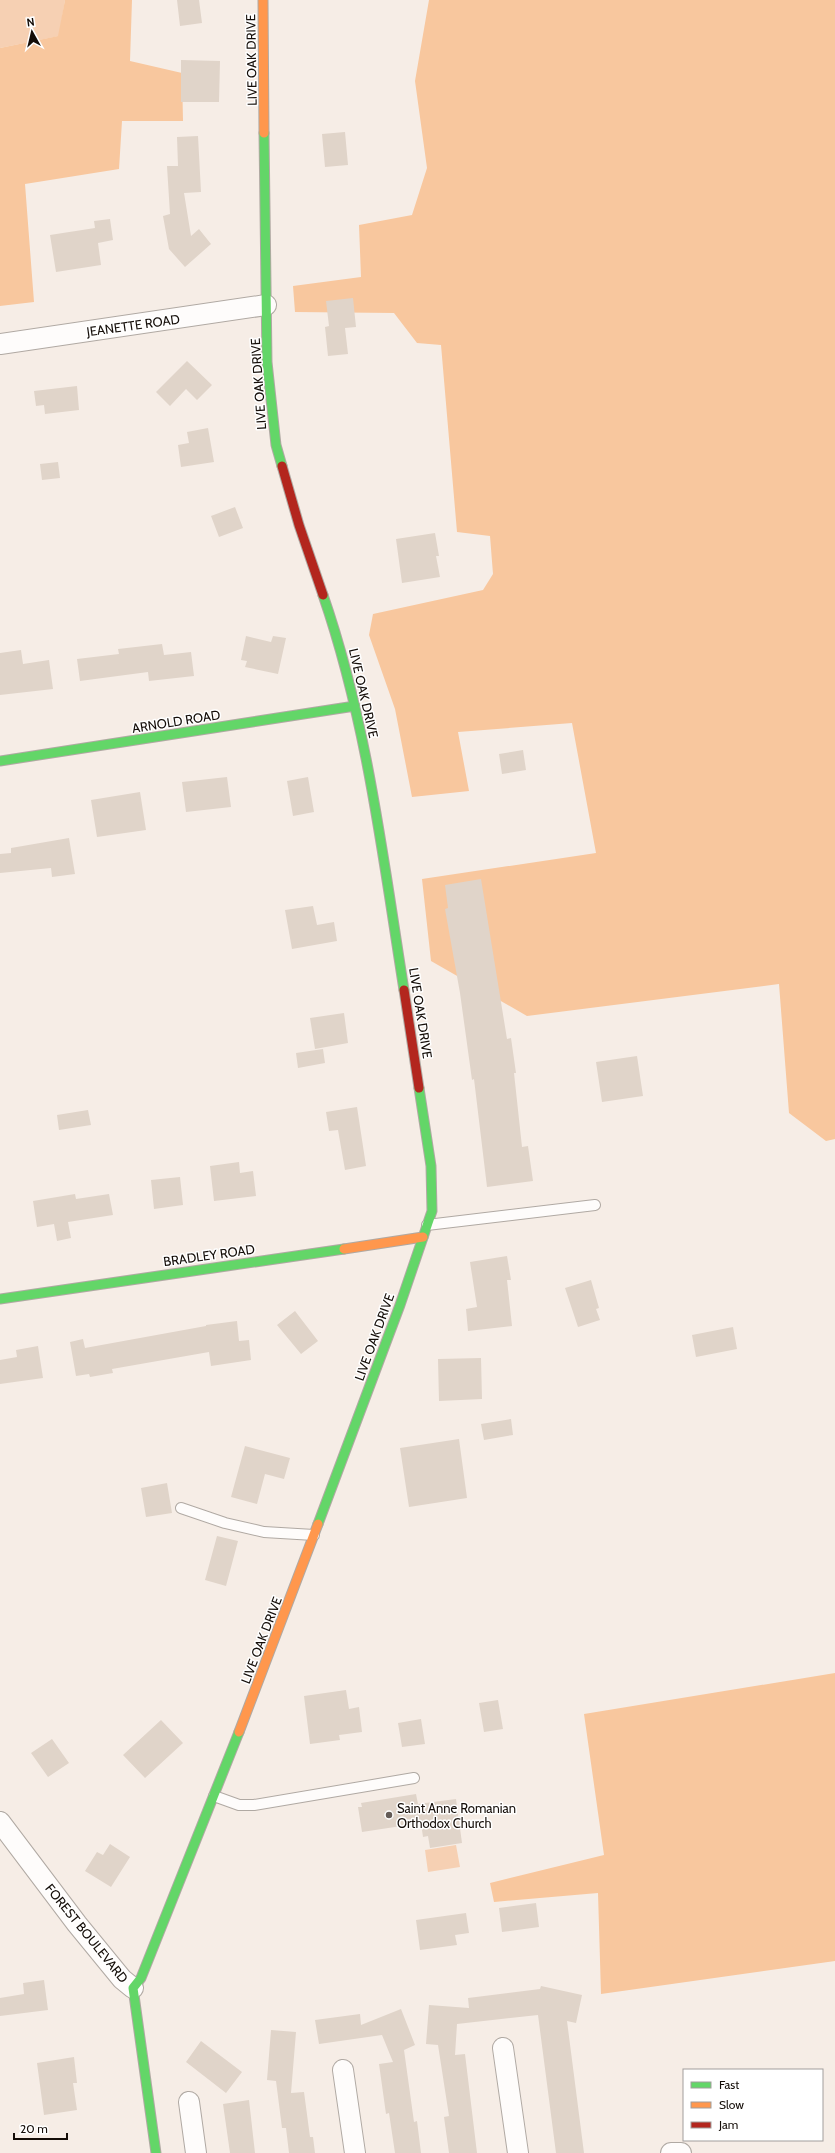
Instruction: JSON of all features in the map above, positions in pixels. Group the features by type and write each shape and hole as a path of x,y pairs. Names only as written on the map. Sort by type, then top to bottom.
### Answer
{"main road":[{"name":"LIVE OAK DRIVE","path":"133,1988 141,1978 214,1796 400,1305 432,1211 431,1166 378,824 355,706 340,643 299,525 276,445 267,362 263,0"},
{"name":"ARNOLD ROAD","path":"0,761 355,706"},
{"name":"BRADLEY ROAD","path":"0,1299 423,1237"},
{"name":"FOREST BOULEVARD","path":"133,1988 156,2153"}],"street":[{"name":"JEANETTE ROAD","path":"0,344 266,305"},
{"name":"FOREST BOULEVARD","path":"0,1822 77,1924 122,1979 133,1988"},
{"path":"503,2048 518,2153"},
{"path":"343,2070 355,2153"},
{"path":"189,2102 196,2153"},
{"path":"671,2153 681,2153"}],"lane":[{"path":"427,1225 595,1205"},
{"path":"182,1508 225,1523 264,1532 314,1535"},
{"path":"214,1796 235,1804 254,1805 414,1778"}],"shaded area":[{"path":"0,0 65,0 59,36 0,48"},
{"path":"65,0 132,0 130,61 182,73 183,121 122,121 119,169 25,184 34,302 0,306 0,48 58,36"},
{"path":"429,0 835,0 835,1139 826,1141 789,1113 779,984 527,1016 431,961 422,879 596,853 572,723 458,732 469,791 412,797 395,709 369,635 373,614 483,590 493,574 490,536 457,532 441,345 417,343 394,313 295,312 293,286 361,277 359,225 412,215 427,168 415,81"},
{"path":"835,1673 835,1961 601,1994 598,1893 494,1902 490,1883 604,1855 584,1714"},
{"path":"456,1845 460,1867 428,1872 425,1850"}],"building":[{"path":"177,0 199,0 202,23 180,26"},
{"path":"181,60 220,61 219,102 181,102"},
{"path":"345,132 348,165 325,167 322,134"},
{"path":"198,136 201,192 184,193 191,236 199,229 211,244 185,267 169,249 163,216 170,214 167,166 178,166 177,137"},
{"path":"110,219 113,240 98,243 101,265 56,272 50,235 95,228 94,221"},
{"path":"353,298 356,327 345,328 348,354 328,356 325,327 329,326 326,301"},
{"path":"187,361 212,385 197,400 186,389 170,406 156,392"},
{"path":"77,386 79,410 45,414 44,405 36,406 34,391"},
{"path":"208,428 214,462 181,467 178,445 189,443 187,432"},
{"path":"58,462 60,478 42,480 40,464"},
{"path":"235,507 243,528 219,537 211,516"},
{"path":"435,533 439,556 436,556 440,577 402,583 396,539"},
{"path":"246,636 271,642 273,636 286,638 278,674 245,667 247,661 241,660"},
{"path":"162,644 164,655 191,652 194,676 149,681 148,672 80,681 77,659 119,654 118,649"},
{"path":"21,650 23,664 49,660 53,689 0,695 0,653"},
{"path":"523,750 526,770 502,774 499,754"},
{"path":"227,777 231,807 186,812 182,782"},
{"path":"308,777 314,812 293,816 287,781"},
{"path":"140,792 146,830 97,837 91,800"},
{"path":"69,838 75,874 52,877 51,868 0,873 0,854 11,853 11,848"},
{"path":"481,879 507,1039 511,1038 516,1073 514,1073 522,1147 528,1146 533,1181 487,1187 474,1079 472,1080 460,993 445,909 448,908 445,885"},
{"path":"313,906 317,925 334,922 337,941 292,949 285,910"},
{"path":"344,1013 348,1043 315,1049 310,1018"},
{"path":"323,1049 325,1063 298,1068 296,1053"},
{"path":"637,1056 643,1096 602,1102 596,1062"},
{"path":"357,1107 366,1166 345,1170 338,1130 329,1131 326,1112"},
{"path":"88,1110 91,1125 59,1130 57,1115"},
{"path":"239,1162 240,1173 253,1171 256,1196 214,1201 210,1166"},
{"path":"180,1177 183,1205 154,1209 151,1180"},
{"path":"75,1194 76,1199 109,1194 113,1215 68,1222 71,1238 57,1241 54,1224 37,1227 33,1201"},
{"path":"507,1256 511,1280 507,1280 512,1326 468,1331 466,1309 477,1307 470,1262"},
{"path":"591,1280 599,1308 596,1309 600,1320 578,1327 565,1288"},
{"path":"295,1311 318,1341 301,1354 277,1325"},
{"path":"237,1321 239,1341 249,1340 251,1360 211,1366 209,1352 112,1369 113,1373 90,1377 89,1374 76,1376 70,1342 83,1339 85,1348 206,1325"},
{"path":"733,1327 737,1349 696,1357 692,1335"},
{"path":"38,1346 43,1378 0,1384 0,1360 17,1357 16,1350"},
{"path":"481,1358 482,1399 439,1401 438,1359"},
{"path":"511,1419 513,1435 484,1440 481,1424"},
{"path":"459,1439 467,1498 409,1507 400,1448"},
{"path":"245,1446 290,1458 284,1479 265,1474 257,1504 231,1497"},
{"path":"167,1483 172,1513 146,1517 141,1488"},
{"path":"217,1536 238,1541 226,1586 205,1580"},
{"path":"346,1690 349,1709 359,1707 362,1732 339,1735 340,1740 310,1744 304,1696"},
{"path":"498,1700 503,1729 484,1732 479,1703"},
{"path":"421,1719 425,1744 402,1747 398,1723"},
{"path":"161,1720 183,1743 145,1778 123,1755"},
{"path":"52,1739 69,1763 48,1777 31,1753"},
{"path":"416,1794 418,1804 456,1799 462,1843 430,1848 428,1836 423,1837 421,1823 362,1832 358,1807 362,1807 361,1803"},
{"path":"110,1844 130,1857 111,1887 85,1871 97,1852 103,1855"},
{"path":"536,1903 539,1927 502,1932 499,1908"},
{"path":"466,1913 469,1933 455,1935 457,1945 420,1950 416,1920"},
{"path":"44,1980 48,2010 0,2016 0,1998 24,1994 23,1983"},
{"path":"541,1986 582,1995 576,2023 567,2021 584,2153 556,2153 538,2015 457,2024 455,2055 465,2054 477,2153 449,2153 444,2117 449,2116 438,2045 426,2044 429,2005 469,2008 468,1998 540,1989"},
{"path":"401,2009 415,2045 404,2050 414,2122 417,2121 421,2153 395,2153 389,2113 386,2114 379,2064 393,2062 382,2035 319,2044 315,2020 360,2014 361,2025"},
{"path":"271,2030 296,2032 291,2093 304,2092 310,2137 313,2137 315,2153 289,2153 286,2128 282,2128 276,2081 267,2080"},
{"path":"201,2041 242,2072 226,2093 186,2062"},
{"path":"74,2057 77,2083 73,2083 77,2110 44,2115 37,2063"},
{"path":"249,2100 255,2153 230,2153 223,2104"}],"traffic: fast":[{"path":"264,133 267,362 276,445 282,466"},
{"path":"323,595 338,643 362,741 381,840 404,990"},
{"path":"0,761 355,706"},
{"path":"318,1524 400,1305 432,1211 431,1166 419,1088"},
{"path":"0,1299 344,1249"},
{"path":"156,2153 133,1988 141,1978 239,1732"}],"traffic: slow":[{"path":"263,0 264,133"},
{"path":"344,1249 423,1237"},
{"path":"239,1732 318,1524"}],"traffic: jam":[{"path":"282,466 299,525 323,595"},
{"path":"404,990 419,1088"}],"place":[{"name":"Saint Anne Romanian Orthodox Church","path":"389,1815"}]}
